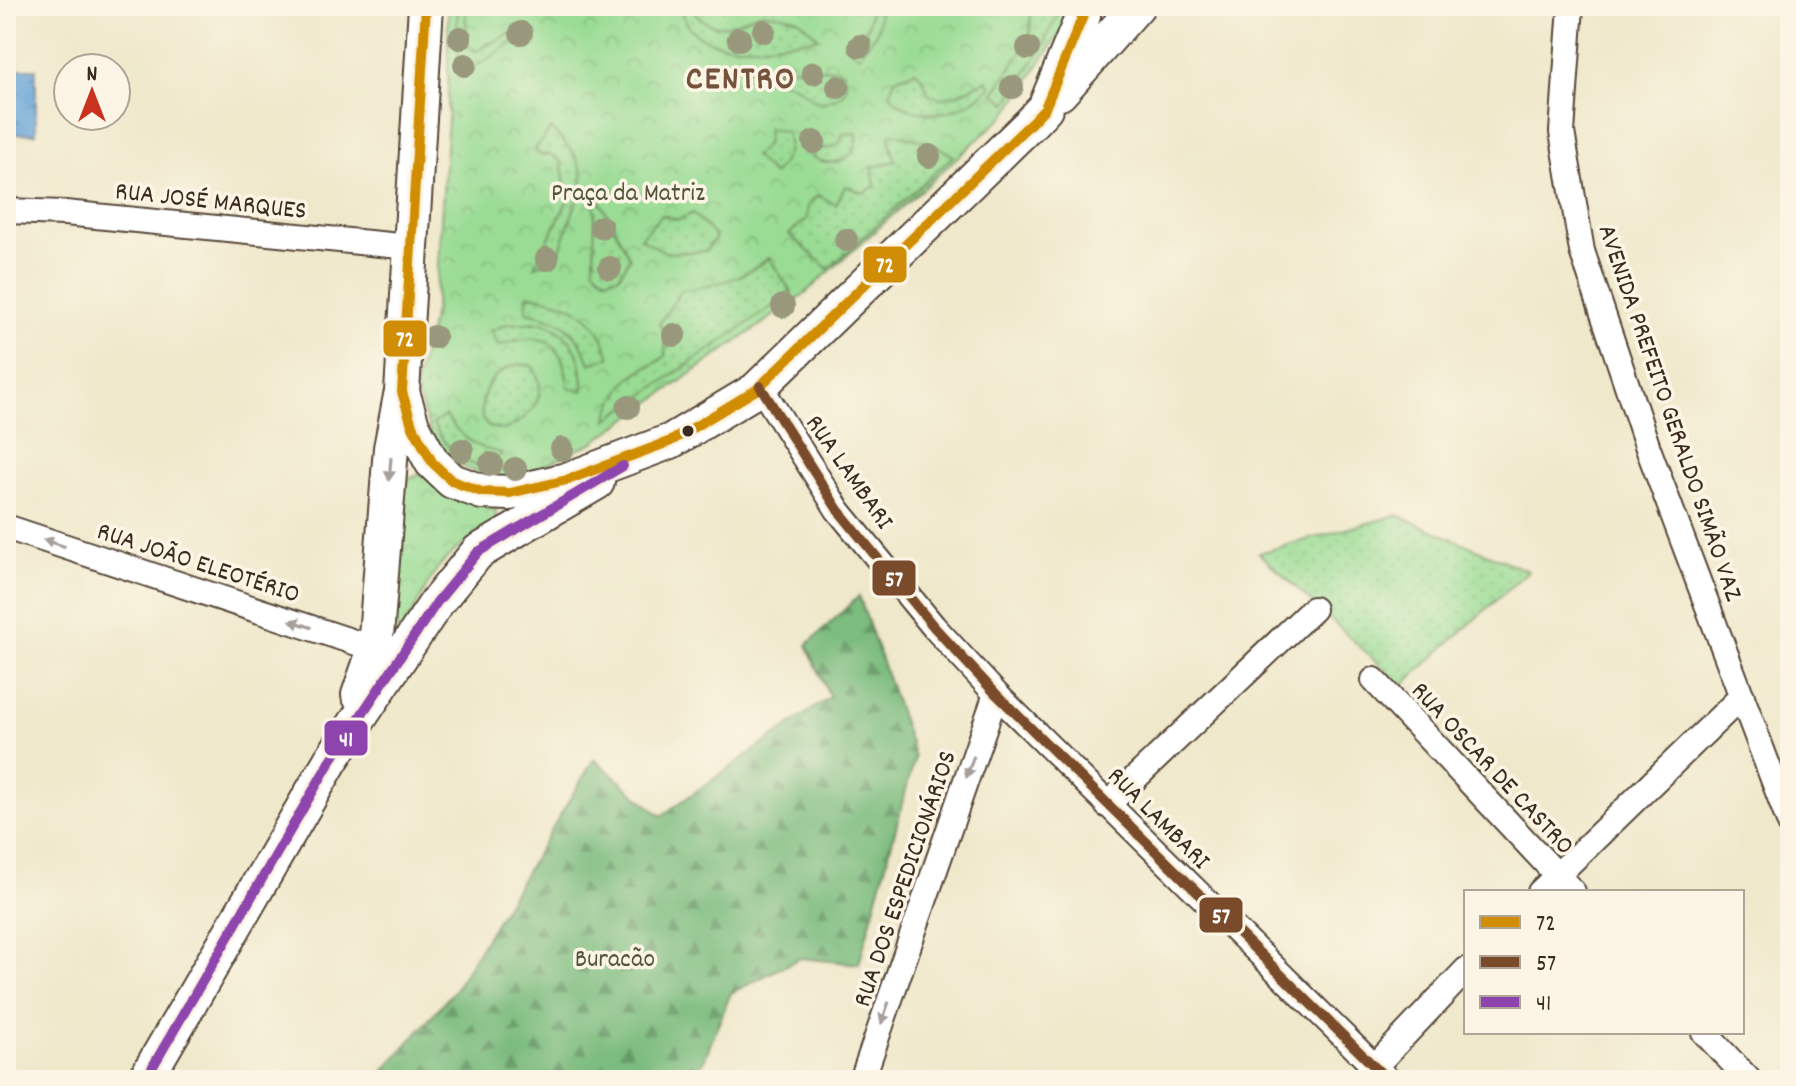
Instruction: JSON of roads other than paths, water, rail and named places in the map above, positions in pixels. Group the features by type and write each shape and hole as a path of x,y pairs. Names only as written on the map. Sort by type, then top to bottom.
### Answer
{"main road":[{"path":"1045,108 1078,30 1083,6"},
{"path":"402,392 412,425 432,462 452,481 482,492 510,493 567,480 671,441 760,386 1092,61 1137,6"},
{"path":"331,760 367,677 375,649 391,448 402,392 424,10"},
{"path":"145,1080 331,760 437,602 478,552 649,450"}],"street":[{"name":"AVENIDA PREFEITO GERALDO SIMÃO VAZ","path":"1571,6 1562,132 1582,251 1649,451 1790,824"},
{"name":"RUA JOSÉ MARQUES","path":"6,211 65,213 410,247"},
{"name":"RUA LAMBARI","path":"760,386 838,510 934,627 996,694 1374,1076"},
{"name":"RUA JOÃO ELEOTÉRIO","path":"6,527 375,649"},
{"path":"1107,805 1313,609"},
{"name":"RUA OSCAR DE CASTRO","path":"1374,680 1557,886"},
{"name":"RUA DOS ESPEDICIONÁRIOS","path":"862,1080 996,694"},
{"path":"1557,886 1742,696"},
{"path":"1374,1076 1464,972"},
{"path":"1706,1034 1749,1080"}],"water":[{"path":"6,69 36,69 36,134 6,134"}],"district":[{"name":"CENTRO","path":"741,76"}],"park label":[{"name":"Praça da Matriz","path":"628,191"},
{"name":"Buracão","path":"615,957"}]}
